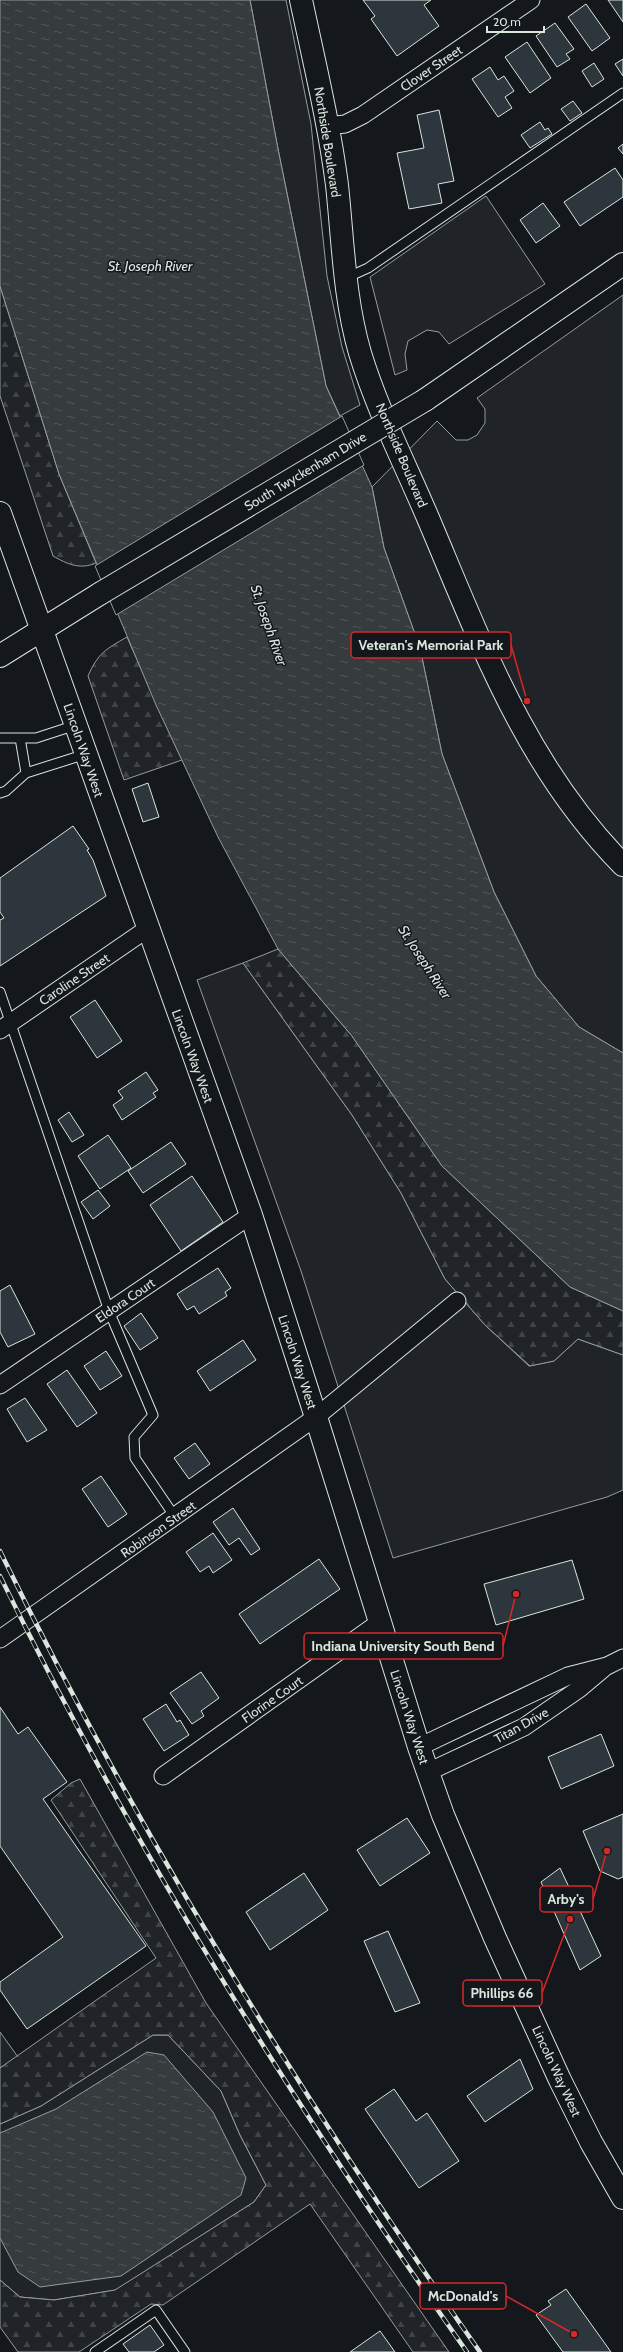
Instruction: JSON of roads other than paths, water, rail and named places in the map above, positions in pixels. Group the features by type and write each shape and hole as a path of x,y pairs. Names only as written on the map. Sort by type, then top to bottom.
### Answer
{"main road":[{"name":"Northside Boulevard","path":"301,0 328,126 337,184 350,306 366,368 426,513 506,696 522,729 560,792 623,865"},
{"name":"South Twyckenham Drive","path":"0,656 41,629 424,400 623,264"},
{"name":"Lincoln Way West","path":"0,514 147,929 251,1215 316,1417 418,1747 443,1815 495,1938 560,2080 591,2142 623,2198"}],"street":[{"name":"Clover Street","path":"328,126 345,124 363,115 531,0"},
{"name":"Caroline Street","path":"5,1026 147,929"},
{"name":"Eldora Court","path":"0,1385 251,1215"},
{"name":"Robinson Street","path":"0,1639 316,1417 457,1301"},
{"name":"Florine Court","path":"163,1776 380,1622"},
{"name":"Titan Drive","path":"418,1747 568,1676 607,1666 623,1658"},
{"name":"Titan Drive","path":"428,1772 524,1727 579,1689 607,1666"}],"lane":[{"path":"346,278 368,268 623,93"},
{"path":"0,738 36,738 76,726"},
{"path":"20,738 26,773"},
{"path":"0,793 6,791 26,773 86,754"},
{"path":"0,992 5,1026 110,1311 153,1415 134,1437 135,1458 175,1517"},
{"path":"95,2352 156,2310 185,2352"}],"water":[{"name":"St. Joseph River","path":"0,0 250,0 278,149 326,386 372,487 384,548 420,648 442,754 494,892 536,976 579,1027 623,1053 623,1311 570,1287 442,1166 352,1036 278,949 218,837 156,705 59,474 0,286"},
{"path":"147,2052 164,2055 213,2112 246,2178 241,2195 121,2276 40,2287 18,2272 0,2238 0,2133 56,2109"}],"railway":[{"path":"0,1551 52,1655 107,1758 164,1860 224,1961 285,2060 349,2159 480,2352"},
{"path":"0,1576 51,1677 105,1777 218,1973 278,2070 340,2165 467,2352"}],"place":[{"name":"Veteran's Memorial Park","path":"527,701"},
{"name":"Indiana University South Bend","path":"516,1594"},
{"name":"Arby's","path":"607,1851"},
{"name":"Phillips 66","path":"570,1919"},
{"name":"McDonald's","path":"574,2334"}]}
